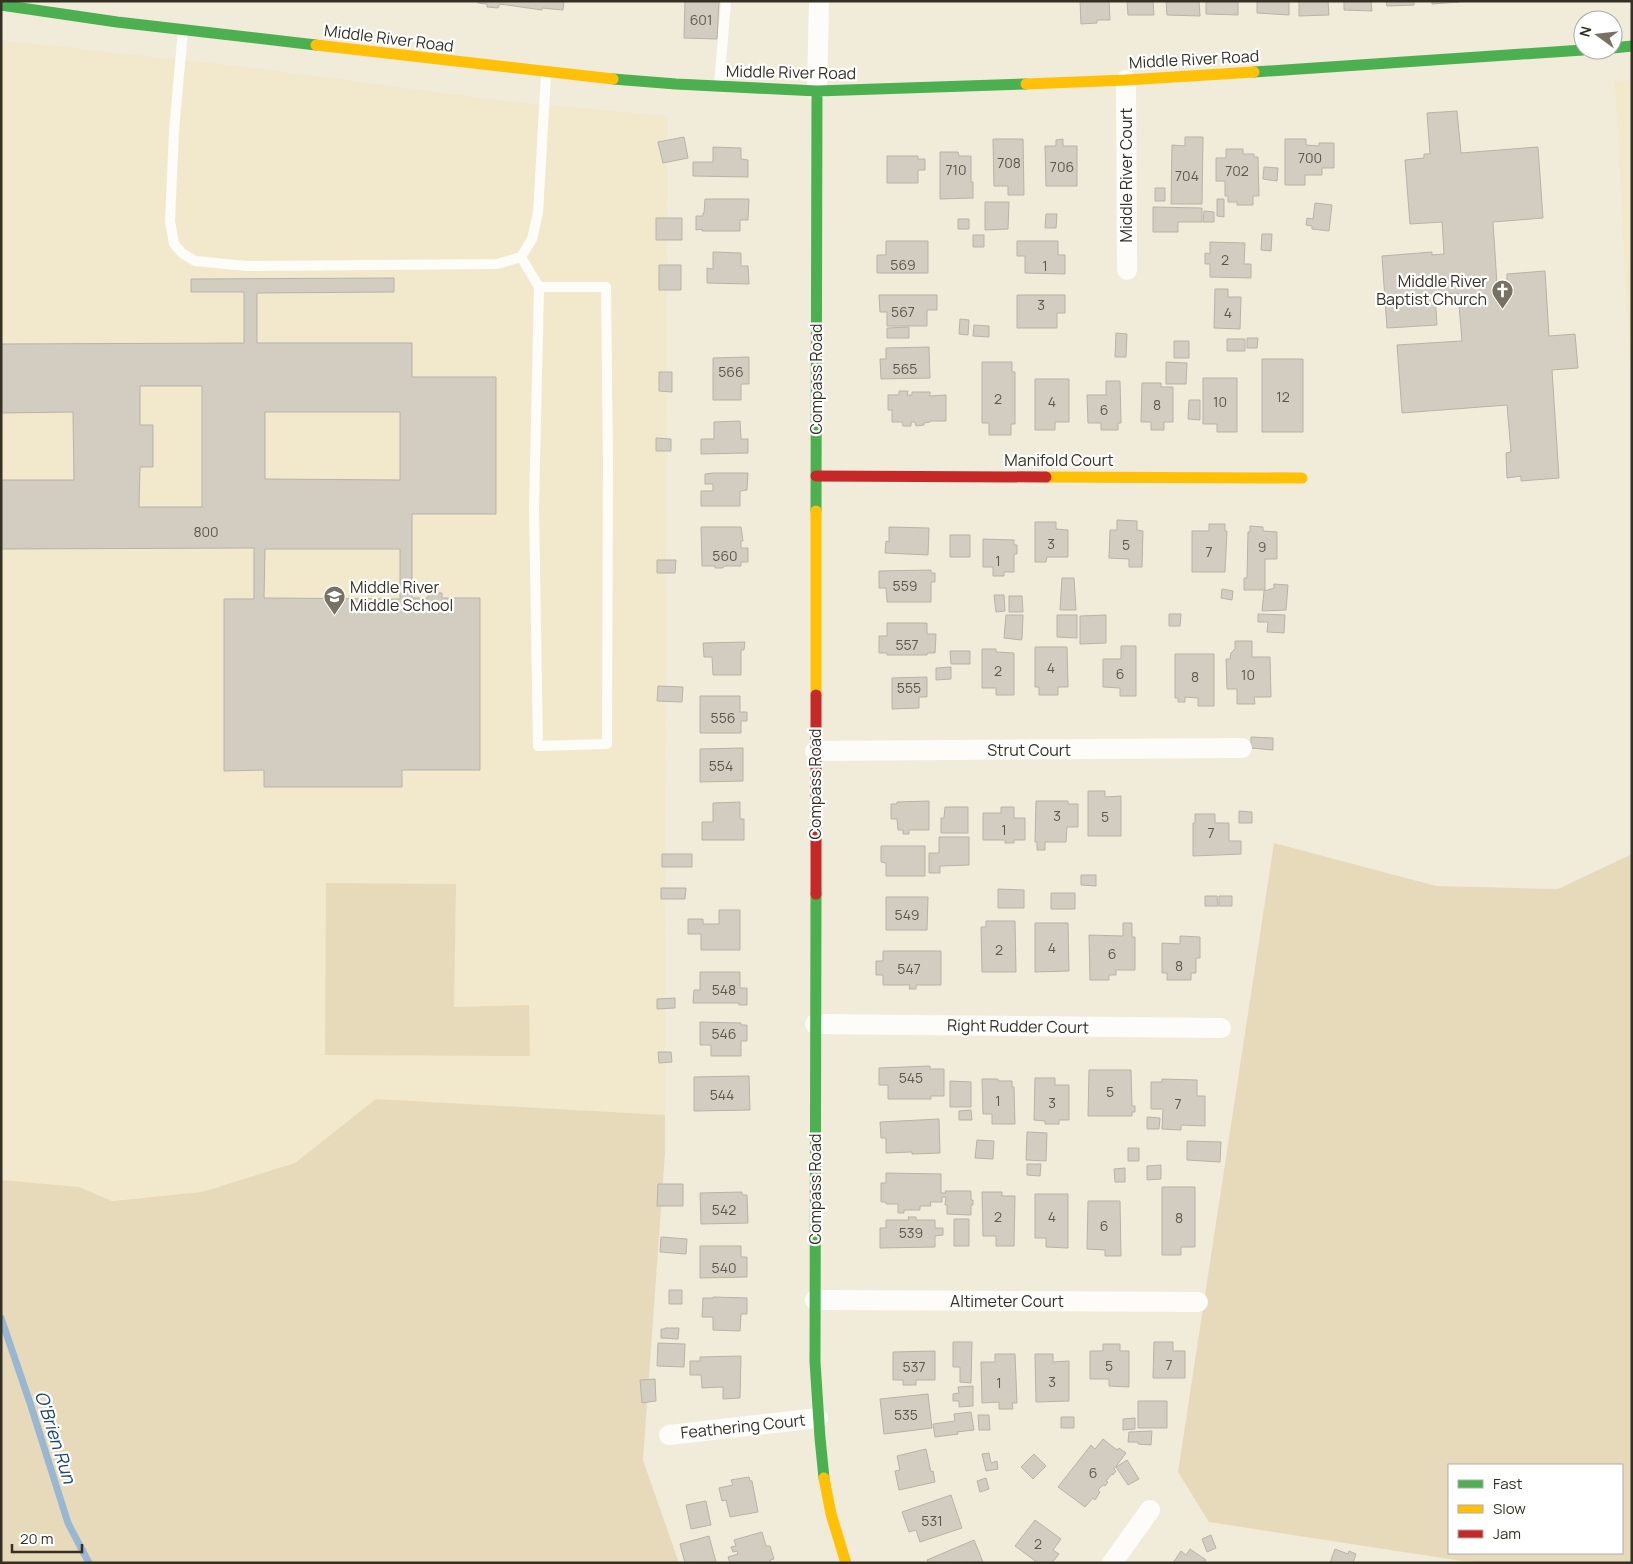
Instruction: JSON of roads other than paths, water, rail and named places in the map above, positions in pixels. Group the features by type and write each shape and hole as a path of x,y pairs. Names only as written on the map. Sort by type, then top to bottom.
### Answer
{"street":[{"name":"Compass Road","path":"819,1 817,91 815,1300 818,1418 823,1471 830,1510 846,1563"},
{"name":"Middle River Road","path":"1,5 90,19 630,81 817,91 1126,80 1573,51"},
{"name":"Middle River Court","path":"1126,80 1127,270"},
{"name":"Manifold Court","path":"816,476 1302,478"},
{"name":"Strut Court","path":"815,751 1242,748"},
{"name":"Right Rudder Court","path":"815,1024 1221,1028"},
{"name":"Altimeter Court","path":"815,1300 1198,1302"},
{"name":"Feathering Court","path":"670,1435 818,1418"},
{"path":"1112,1563 1150,1510"}],"lane":[{"path":"719,87 726,1"},
{"path":"183,30 174,131 170,221 174,244 182,253 194,261 246,266 497,264 521,257 532,239 538,213 546,72"},
{"path":"521,257 539,286 534,508 538,746 607,744 608,462 606,287 539,286"}],"waterway":[{"name":"O'Brien Run","path":"1,1318 68,1523 89,1563"}],"place":[{"name":"Middle River Baptist Church","path":"1503,309"},
{"name":"Middle River Middle School","path":"334,615"}]}
